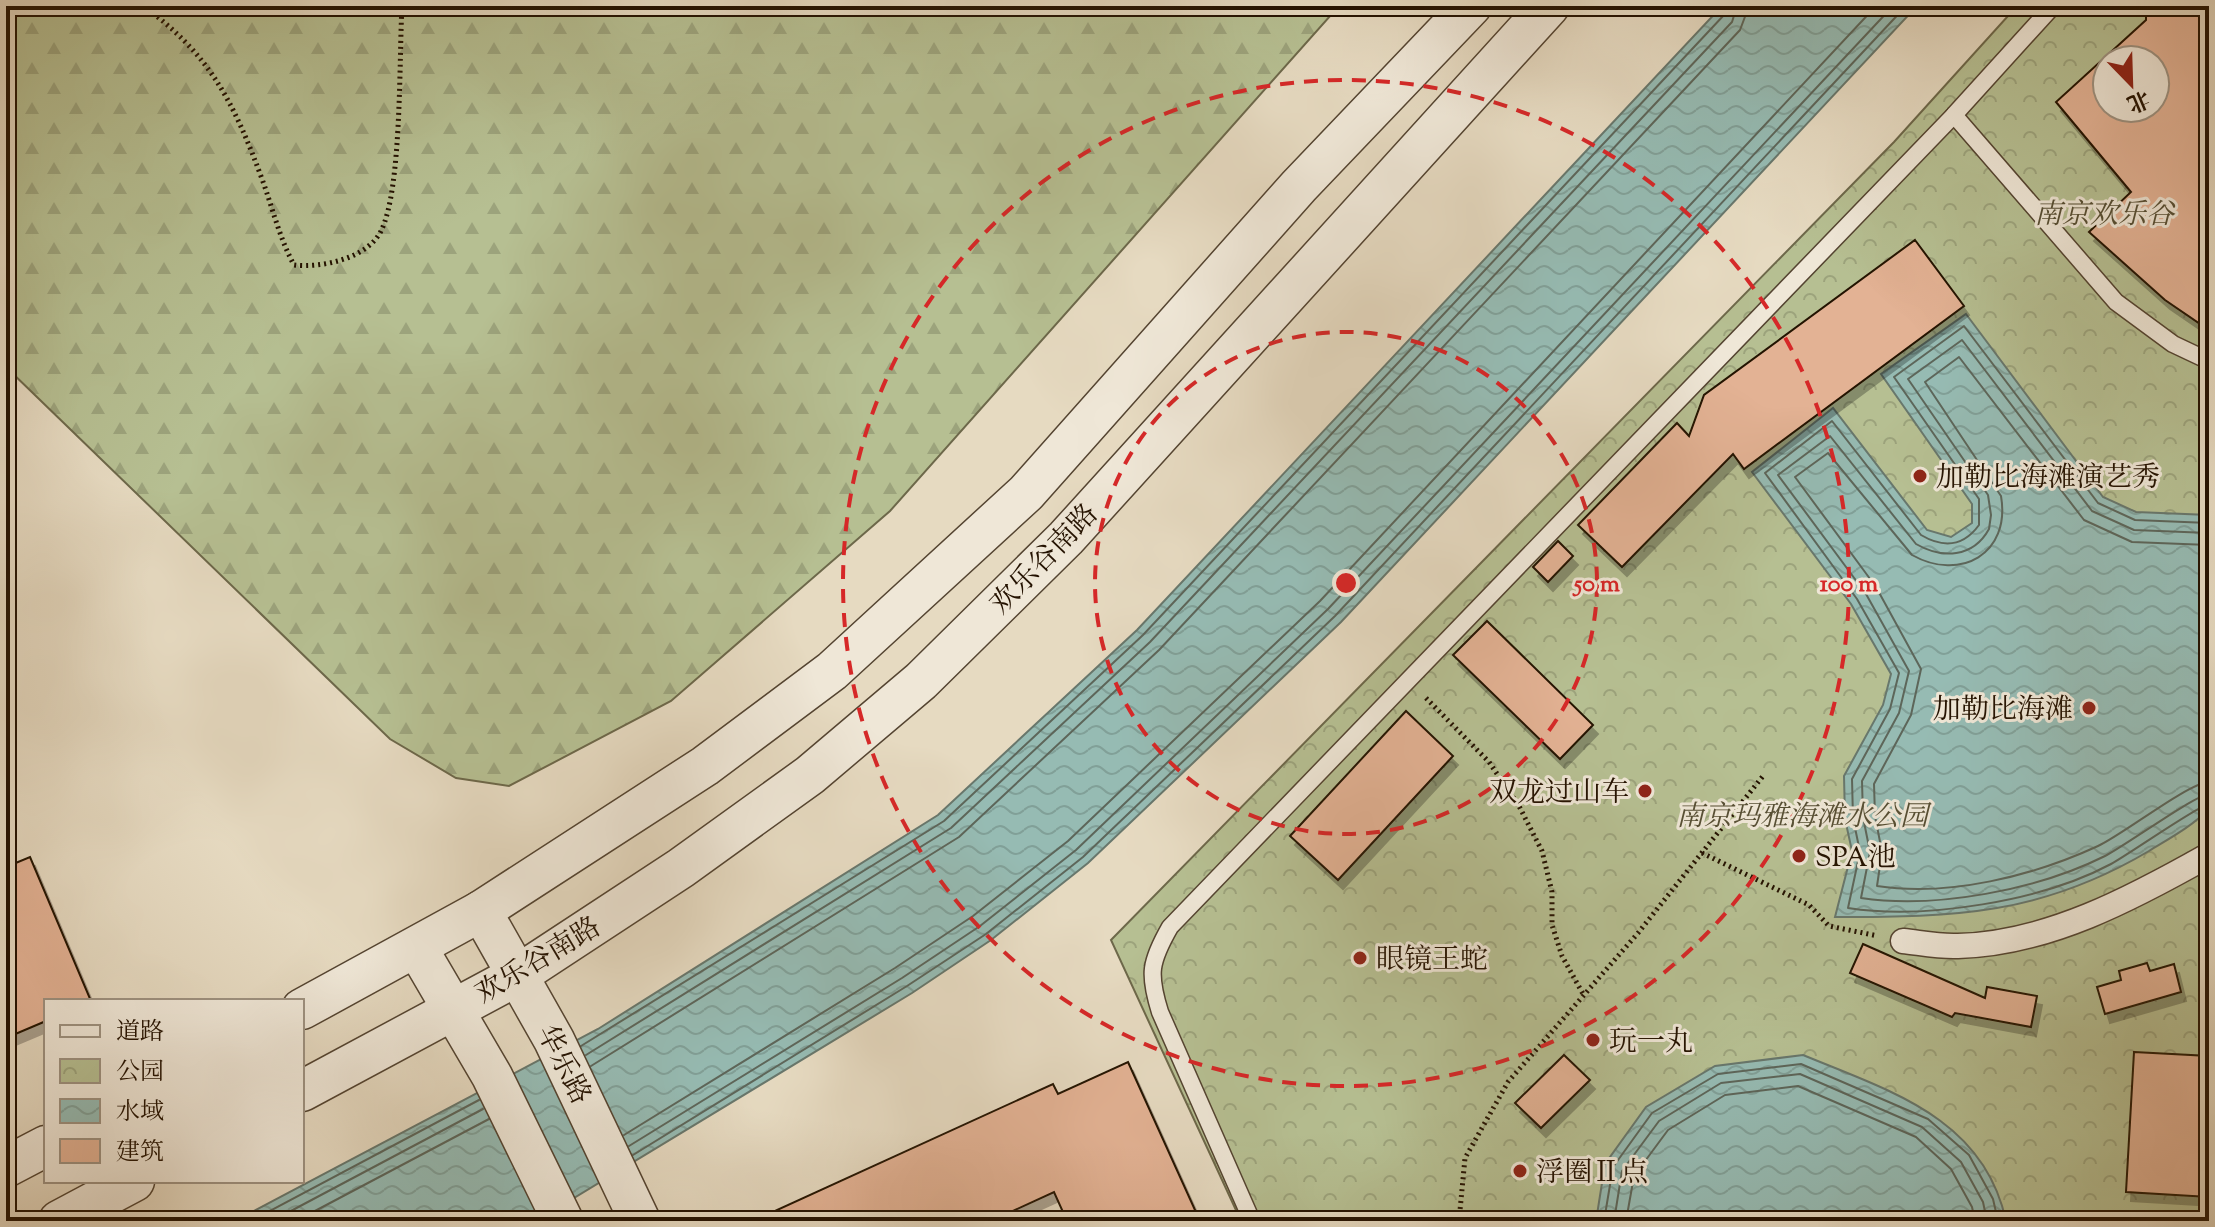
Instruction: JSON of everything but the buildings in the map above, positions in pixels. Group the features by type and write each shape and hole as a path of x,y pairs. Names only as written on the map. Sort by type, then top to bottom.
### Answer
{"street":[{"name":"欢乐谷南路","path":"304,1008 481,911 705,766 855,650 1026,493 1299,186 1471,6"},
{"name":"欢乐谷南路","path":"304,1090 518,975 681,868 810,775 921,681 1066,538 1549,6"},
{"path":"1903,941 1958,946 2034,933 2132,899 2209,855"},
{"name":"华乐路","path":"481,911 554,1040 617,1166 640,1221"},
{"path":"417,948 451,1011 492,1076 558,1211"},
{"path":"6,1167 44,1147"},
{"path":"59,1221 130,1183"}],"lane":[{"path":"1252,1221 1160,1012 1150,981 1155,955 1170,927 1954,115 2053,6"},
{"path":"1954,115 2116,302 2173,344 2209,361"}],"path":[{"path":"143,6 165,22 210,68 239,120 294,265 317,268 350,257 380,234 392,191 402,6"},
{"path":"1408,681 1481,752 1519,806 1542,851 1552,892 1552,925 1562,956 1583,994"},
{"path":"1459,1221 1465,1158 1508,1082 1702,853 1763,776"},
{"path":"1702,853 1809,905 1829,926 1903,941"}],"green space":[{"path":"6,6 1339,6 890,511 671,701 509,786 456,778 390,739 6,367"},
{"name":"南京玛雅海滩水公园","path":"2017,6 2209,6 2209,1221 1241,1221 1111,940 1894,142"}],"water":[{"path":"1722,6 1917,6 1341,622 1088,863 991,940 912,993 536,1221 235,1221 598,1029 938,815 1137,630"},
{"path":"1966,314 2103,497 2136,512 2209,515 2209,809 2172,837 2109,872 2034,900 1959,913 1835,917 1852,851 1845,819 1844,776 1883,705 1891,674 1851,604 1752,472 1833,408 1927,530 1951,537 1972,523 1972,504 1881,374"},
{"path":"1803,1055 1900,1096 1955,1133 1977,1157 1995,1186 2006,1221 1596,1221 1605,1164 1646,1107 1715,1066"}],"place":[{"name":"加勒比海滩演艺秀","path":"1920,476"},
{"name":"加勒比海滩","path":"2089,708"},
{"name":"双龙过山车","path":"1645,791"},
{"name":"SPA池","path":"1799,856"},
{"name":"眼镜王蛇","path":"1360,958"},
{"name":"玩一丸","path":"1593,1040"},
{"name":"浮圈Ⅱ点","path":"1520,1171"}],"park label":[{"name":"南京欢乐谷","path":"2104,213"}]}
